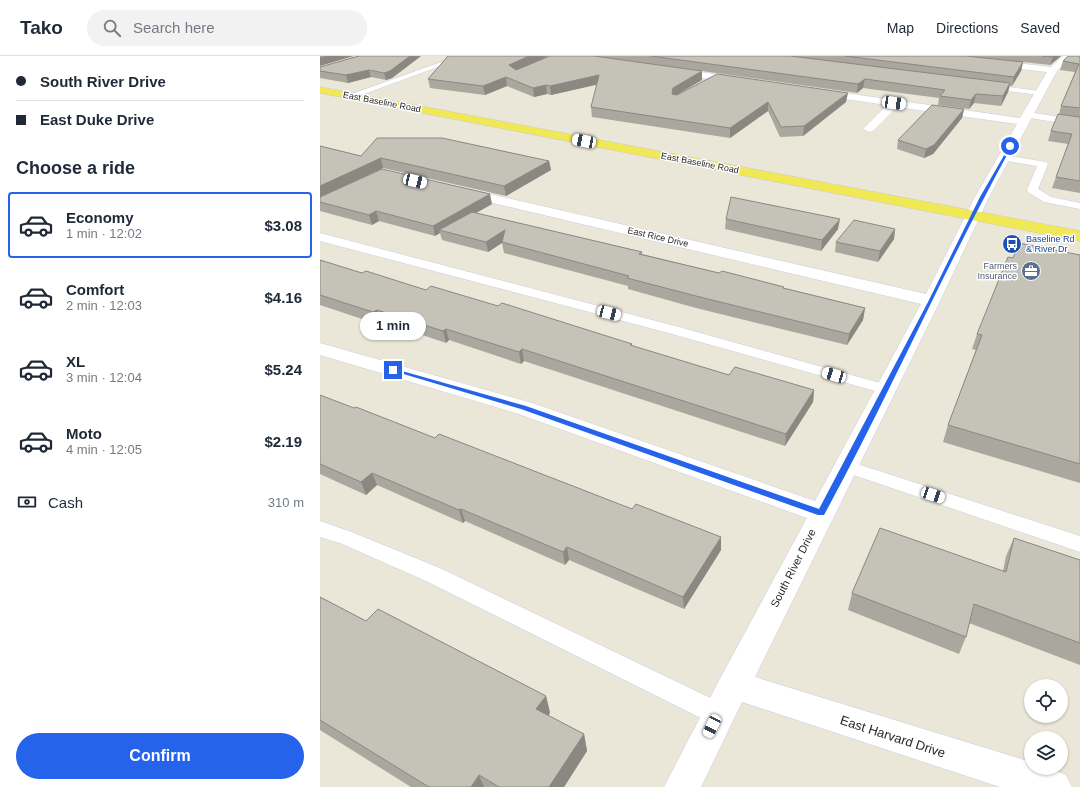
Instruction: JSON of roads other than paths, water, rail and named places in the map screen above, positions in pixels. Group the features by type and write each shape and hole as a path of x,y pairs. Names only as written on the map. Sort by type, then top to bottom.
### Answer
{"main road":[{"name":"East Baseline Road","path":"320,90 1080,236"}],"street":[{"path":"931,56 1060,63"},
{"name":"South River Drive","path":"682,787 845,466 931,302 982,197 1025,118 1060,63"},
{"path":"661,70 754,83"},
{"path":"701,86 715,78"},
{"path":"809,91 894,103 1025,118"},
{"path":"868,130 894,103"},
{"name":"East Rice Drive","path":"446,188 931,302"},
{"path":"320,349 524,408 821,513"},
{"name":"East Harvard Drive","path":"733,685 1054,787"}],"lane":[{"path":"350,96 465,56"},
{"path":"976,85 1040,93"},
{"path":"1025,118 1080,123"},
{"path":"1004,158 1043,164 1032,190 1048,200 1080,206"},
{"path":"320,237 670,329 885,390"},
{"path":"845,466 1080,544"},
{"path":"320,529 347,538 434,576 718,714"}],"place":[{"name":"Baseline Rd & River Dr","path":"1012,244"},
{"name":"Farmers Insurance","path":"1031,271"}]}
